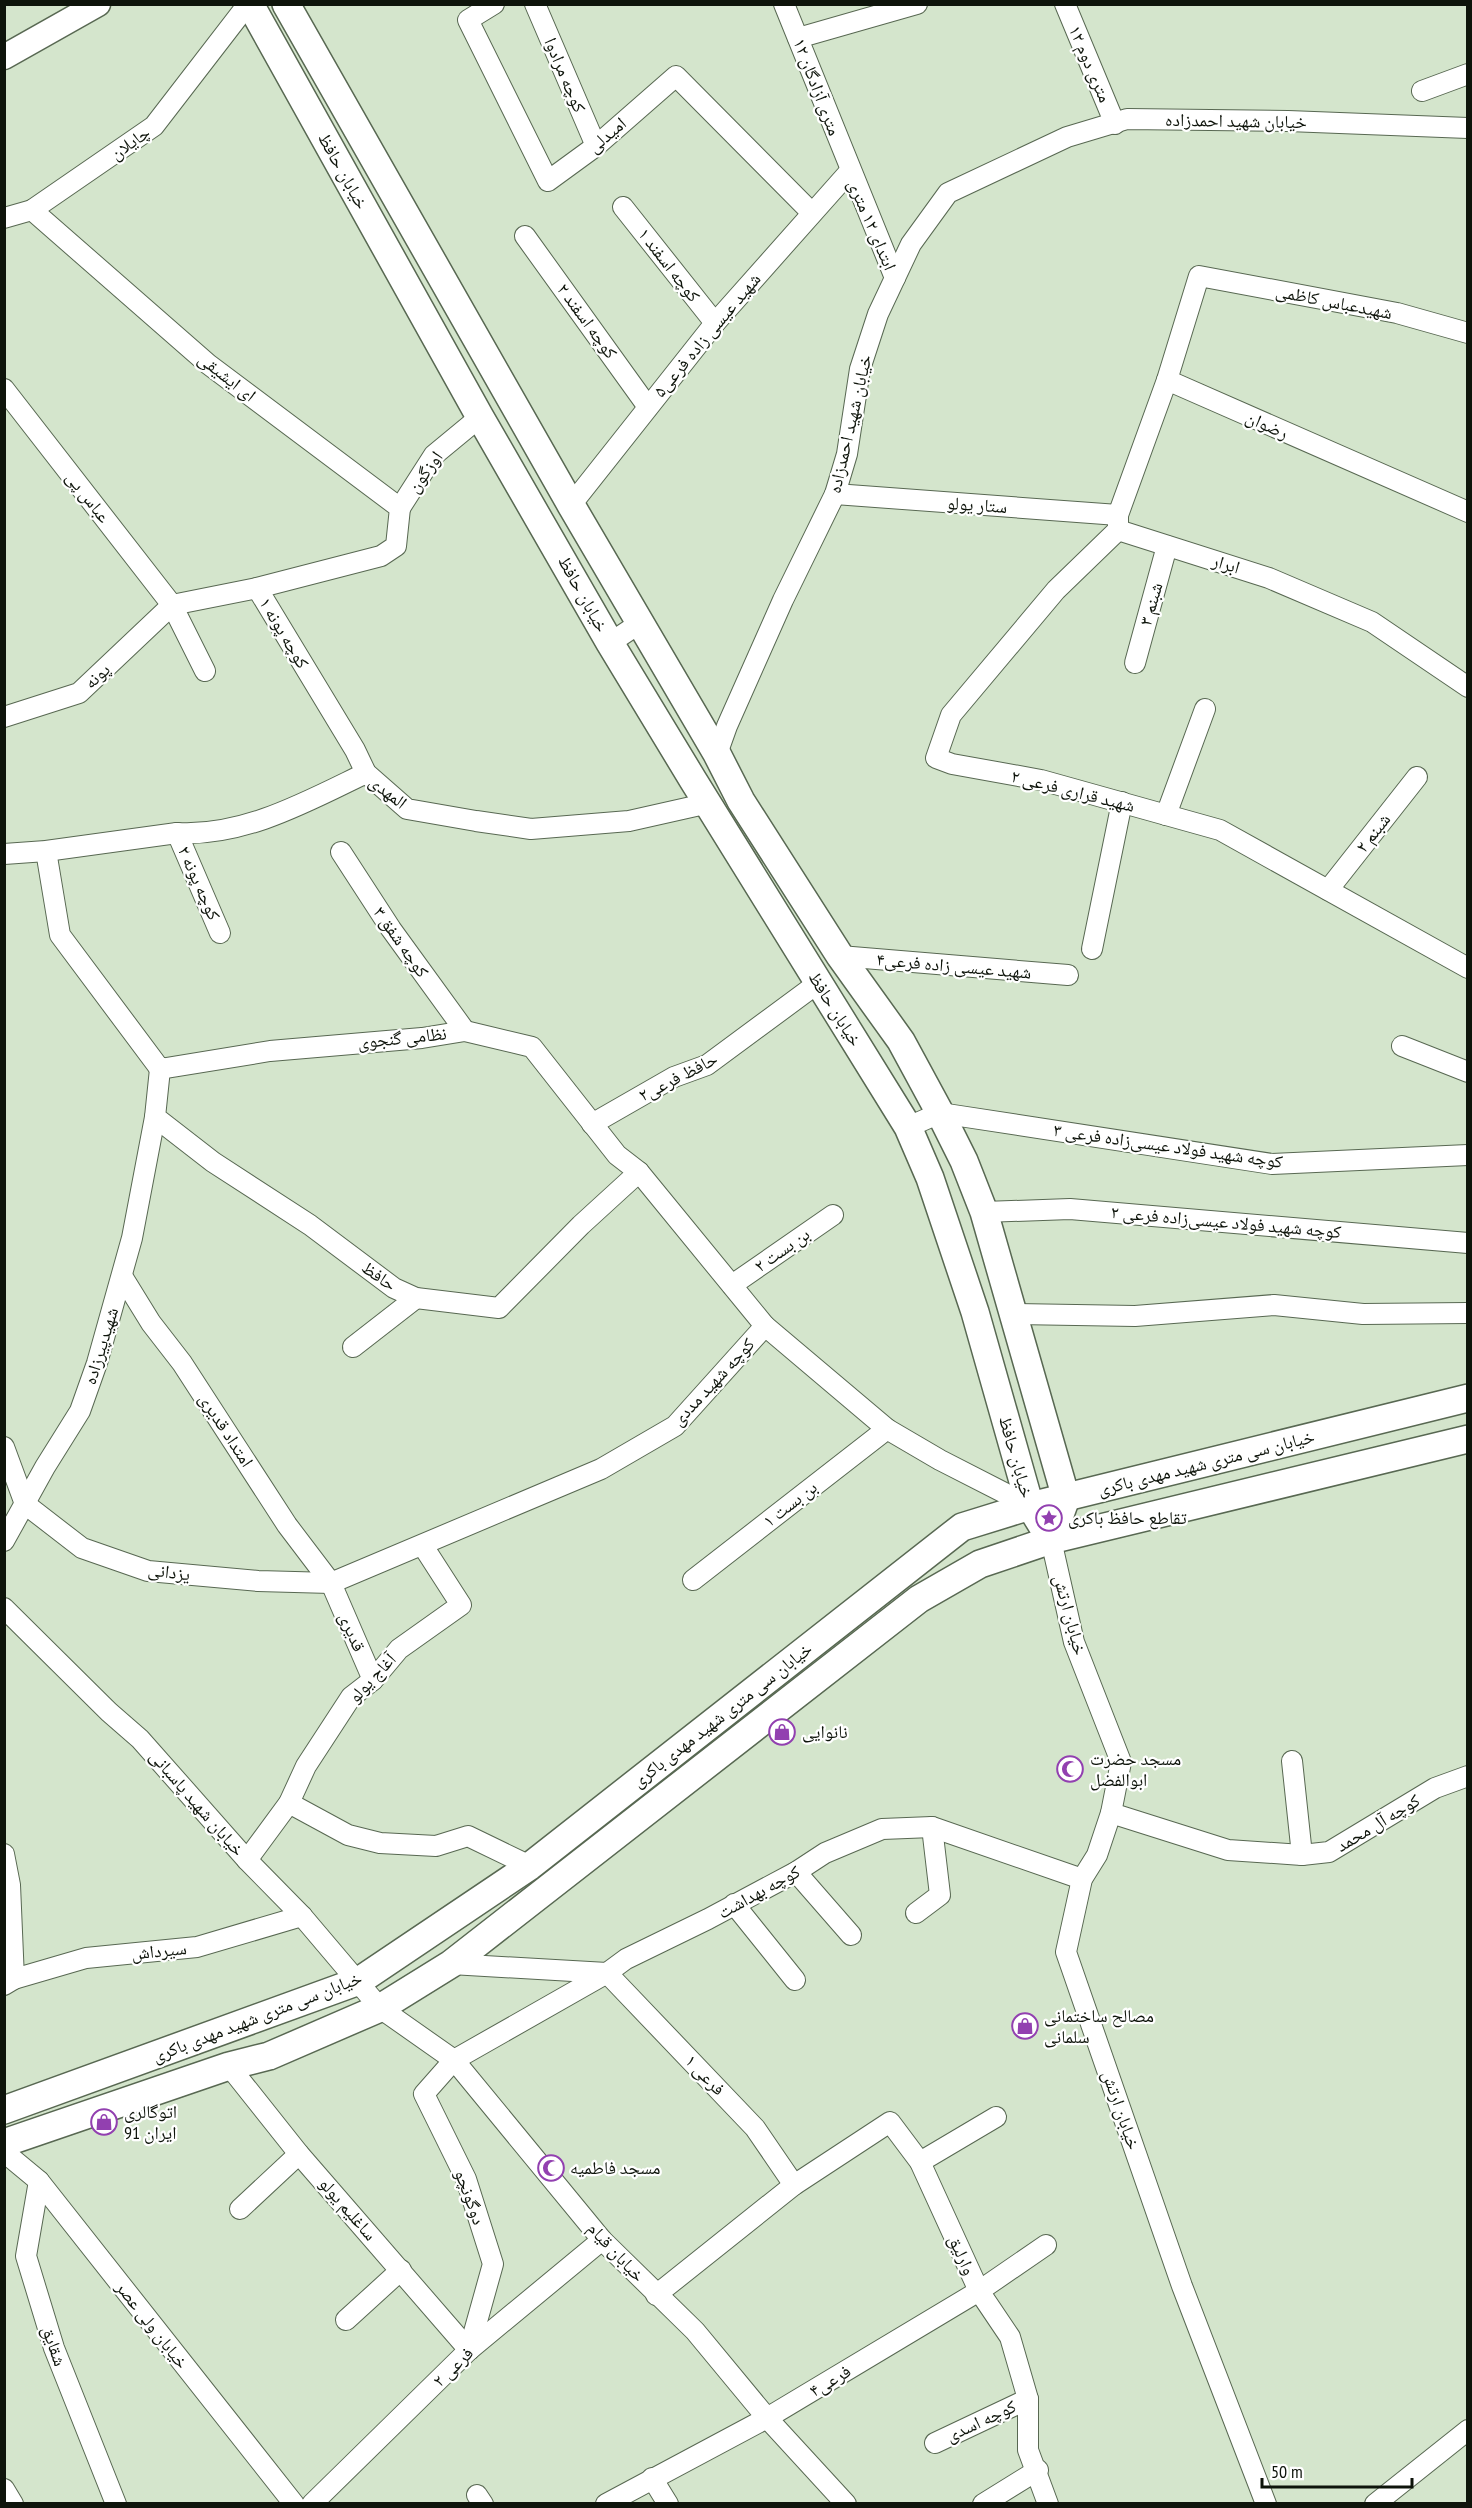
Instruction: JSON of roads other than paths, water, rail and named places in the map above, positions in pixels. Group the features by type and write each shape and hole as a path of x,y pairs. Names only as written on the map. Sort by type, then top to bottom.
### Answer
{"main road":[{"name":"خیابان حافظ","path":"249,4 480,417 610,643 908,1127 930,1178 975,1312 1030,1506 1051,1540"},
{"name":"خیابان حافظ","path":"286,4 747,810 840,956 901,1041 940,1113 964,1161 984,1212 1066,1498"},
{"name":"خیابان سی متری شهید مهدی باکری","path":"4,2110 359,1981 530,1866 962,1527 1030,1506 1467,1398"},
{"name":"خیابان سی متری شهید مهدی باکری","path":"4,2143 229,2066 269,2056 380,2008 451,1964 919,1599 980,1564 1051,1540 1467,1439"},
{"path":"1051,1540 1066,1498"}],"street":[{"path":"4,57 98,4"},
{"name":"چایلان","path":"4,218 32,210 154,126 249,4"},
{"name":"امیدلی","path":"494,4 468,20 548,181 596,146 676,76 812,213"},
{"name":"کوچه مرادوا","path":"535,4 596,146"},
{"name":"۱۲ متری آزادگان","path":"784,4 850,171"},
{"path":"798,38 917,4"},
{"name":"۱۲ متری دوم","path":"1072,6 1116,124"},
{"path":"1422,91 1467,74"},
{"name":"خیابان شهید احمدزاده","path":"717,754 727,726 783,600 836,494 847,454 860,369 878,314 910,244 948,193 1067,137 1127,119 1312,122 1467,128"},
{"name":"شهید عیسی زاده فرعی۵","path":"572,506 648,406 715,324 850,171"},
{"name":"ابتدای ۱۲ متری","path":"850,171 895,278"},
{"name":"کوچه اسفند ۱","path":"623,207 715,324"},
{"name":"ای ایشیقی","path":"32,210 208,364 400,508"},
{"name":"کوچه اسفند ۲","path":"525,236 648,406"},
{"name":"شهیدعباس کاظمی","path":"1167,380 1199,276 1397,313 1467,333"},
{"path":"1118,523 1167,380"},
{"name":"رضوان","path":"1167,380 1467,512"},
{"name":"عباس پی","path":"4,389 172,605 205,671"},
{"name":"اوزگون","path":"400,508 434,454 480,417"},
{"name":"ستار یولو","path":"836,494 1118,523"},
{"name":"کوچه پونه ۱","path":"366,773 355,750 258,588 381,556 396,546 400,508"},
{"name":"ابرار","path":"1118,523 1167,546 1269,578 1372,622 1467,687"},
{"name":"شهید قراری فرعی ۲","path":"1118,523 1056,590 951,715 936,758 952,764 1041,780 1220,830 1465,962"},
{"name":"شبنم ۳","path":"1135,663 1167,546"},
{"path":"172,605 258,588"},
{"name":"پونه","path":"4,717 79,693 172,605"},
{"path":"610,643 640,623"},
{"path":"1166,814 1205,708"},
{"name":"المهدی","path":"4,854 46,851 177,833 199,835 280,815 366,773 407,809 531,829 628,821 709,803"},
{"name":"شبنم ۲","path":"1328,890 1417,777"},
{"path":"1092,949 1122,802"},
{"name":"کوچه پونه ۲","path":"177,833 220,933"},
{"path":"46,851 60,936 160,1069 155,1117"},
{"name":"کوچه شفق ۳","path":"341,852 391,929 465,1031"},
{"name":"شهید عیسی زاده فرعی۴","path":"840,956 1068,975"},
{"name":"حافظ فرعی۲","path":"592,1124 674,1077 707,1065 818,983"},
{"name":"نظامی گنجوی","path":"160,1069 270,1051 422,1038 465,1031 532,1047 617,1155 639,1172 765,1326"},
{"path":"1402,1046 1467,1072"},
{"path":"908,1127 940,1113"},
{"name":"کوچه شهید فولاد عیسی‌زاده فرعی ۳","path":"940,1113 1272,1164 1467,1155"},
{"name":"شهیدپیرزاده","path":"4,1541 80,1411 97,1363 132,1238 155,1117"},
{"name":"حافظ","path":"155,1117 213,1162 310,1225 394,1288 416,1298 499,1308 581,1225 639,1172"},
{"name":"کوچه شهید فولاد عیسی‌زاده فرعی ۲","path":"984,1212 1070,1209 1467,1242"},
{"name":"بن بست ۲","path":"732,1285 833,1215"},
{"name":"امتداد قدیری","path":"122,1276 151,1323 182,1363 287,1525 331,1583"},
{"path":"353,1347 416,1298"},
{"path":"1012,1314 1135,1316 1274,1305 1364,1314 1467,1313"},
{"name":"کوچه شهید مددی","path":"331,1583 601,1469 675,1426 765,1326 887,1429 940,1460 1030,1506"},
{"name":"بن بست ۱","path":"693,1580 887,1429"},
{"path":"4,1447 25,1504"},
{"name":"یزدانی","path":"25,1504 82,1548 148,1571 258,1581 331,1583"},
{"name":"خیابان ارتش","path":"1051,1540 1074,1641 1121,1762 1111,1813 1097,1855 1082,1880 1066,1952 1182,2286 1266,2504"},
{"name":"آغاج یولو","path":"247,1860 289,1803 306,1766 351,1697 373,1680 399,1649 461,1605 423,1546"},
{"name":"قدیری","path":"331,1583 373,1680"},
{"name":"خیابان شهید پاسبانی","path":"4,1608 109,1712 140,1739 247,1860 302,1916 380,2008"},
{"path":"1292,1761 1302,1855"},
{"name":"کوچه آل محمد","path":"1111,1813 1228,1850 1302,1855 1329,1852 1435,1788 1467,1776"},
{"path":"289,1803 348,1835 380,1843 436,1846 468,1836 530,1866"},
{"path":"916,1913 940,1895 932,1827"},
{"name":"کوچه بهداشت","path":"454,2060 626,1959 708,1919 796,1872 825,1853 882,1829 932,1827 1082,1880"},
{"path":"4,1854 10,1885 9,1982"},
{"path":"796,1872 851,1935"},
{"path":"734,1904 795,1980"},
{"name":"سیرداش","path":"9,1982 86,1958 197,1947 302,1916"},
{"path":"451,1964 607,1972"},
{"name":"فرعی ۱","path":"607,1972 755,2128 794,2185"},
{"name":"خیابان قیام","path":"380,2008 454,2060 602,2240 695,2331 767,2418 846,2504"},
{"name":"دوگونچو","path":"454,2060 424,2094 466,2179 493,2264 469,2350"},
{"name":"ساغلیم یولو","path":"229,2066 299,2154 469,2350"},
{"path":"920,2162 996,2117"},
{"name":"وارلیق","path":"794,2185 890,2122 920,2162 979,2291 1010,2337 1028,2399 1029,2450 1038,2470 1048,2504"},
{"name":"خیابان ولی عصر","path":"4,2152 39,2181 294,2504"},
{"path":"240,2209 299,2154"},
{"name":"شقایق","path":"39,2181 26,2256 54,2348 116,2504"},
{"path":"656,2295 794,2185"},
{"name":"فرعی ۲","path":"312,2504 469,2350 602,2240"},
{"name":"فرعی۴","path":"606,2504 767,2418 979,2291 1046,2245"},
{"path":"346,2320 401,2270"},
{"name":"کوچه اسدی","path":"935,2443 1028,2399"},
{"path":"1375,2504 1467,2430"},
{"path":"983,2504 1038,2470"},
{"path":"652,2478 668,2504"},
{"path":"4,2489 12,2504"}],"place":[{"name":"تقاطع حافظ باکری","path":"1049,1518"},
{"name":"نانوایی","path":"782,1732"},
{"name":"مسجد حضرت ابوالفضل","path":"1070,1769"},
{"name":"مصالح ساختمانی سلمانی","path":"1025,2026"},
{"name":"اتوگالری ایران 91","path":"104,2122"},
{"name":"مسجد فاطمیه","path":"551,2168"}]}
